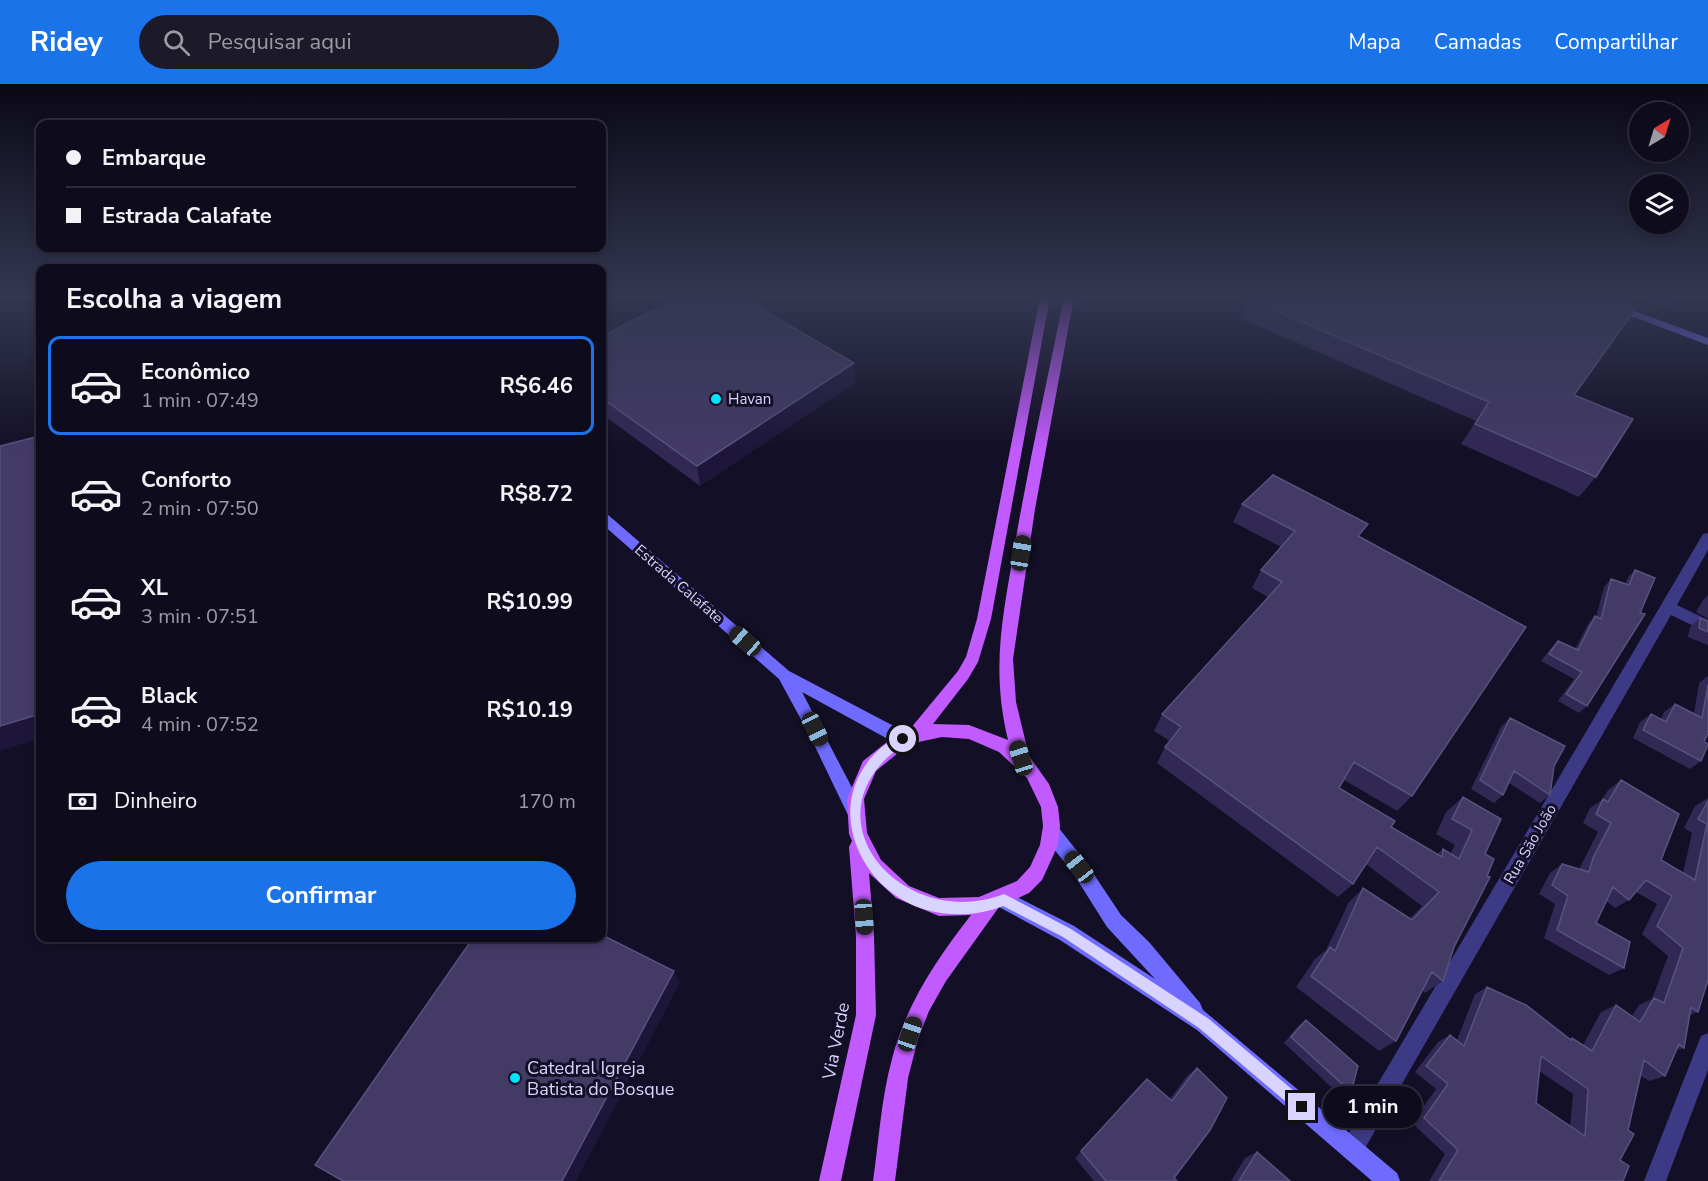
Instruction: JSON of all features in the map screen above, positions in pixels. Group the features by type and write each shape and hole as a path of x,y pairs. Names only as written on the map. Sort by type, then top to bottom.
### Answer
{"main road":[{"path":"909,737 963,675 973,658 984,619 1035,348"},
{"path":"1021,758 1012,729 1004,664 1010,618 1060,348"},
{"path":"884,1181 899,1076 915,1020 946,964 997,903 1028,883 1045,860 1052,833 1050,806 1039,780 1021,758 998,742 970,732 942,730 909,737 884,751 869,767 859,787 854,809 857,835 870,863 893,887 923,903 957,909 997,903"},
{"name":"Via Verde","path":"830,1181 866,1015 865,936 857,835"}],"street":[{"name":"Estrada Calafate","path":"606,520 784,675 909,737"},
{"name":"Rua São João","path":"1352,1149 1708,538"},
{"path":"1668,607 1708,627"},
{"name":"Estrada Calafate","path":"784,675 815,729 854,809"},
{"path":"1052,833 1079,867 1114,921 1142,949 1204,1023"},
{"path":"997,903 1067,933 1204,1023 1389,1181"},
{"path":"1655,1181 1708,1043"}],"building":[{"name":"Havan","path":"606,348 829,348 854,363 697,466 606,401"},
{"path":"1363,348 1608,348 1574,395 1633,419 1596,477 1475,424 1489,402"},
{"path":"36,437 36,715 0,726 0,446"},
{"path":"1273,475 1368,524 1358,536 1526,627 1412,796 1354,762 1339,788 1395,821 1391,827 1442,857 1443,849 1459,859 1472,830 1452,819 1463,797 1501,819 1485,854 1494,859 1487,876 1490,877 1454,947 1443,981 1432,972 1396,1041 1311,976 1330,947 1335,951 1363,888 1412,920 1439,892 1377,847 1353,884 1165,747 1181,727 1162,714 1282,582 1261,570 1295,531 1242,504"},
{"path":"1635,570 1655,578 1640,613 1645,614 1587,706 1566,694 1582,672 1549,654 1558,641 1578,650 1595,616 1601,619 1611,579 1629,585"},
{"path":"1700,618 1708,621 1708,632 1699,628"},
{"path":"1708,685 1708,733 1704,742 1708,745 1701,761 1643,730 1651,714 1666,722 1675,704 1702,718"},
{"path":"1510,718 1565,746 1554,766 1550,795 1514,771 1503,795 1480,780"},
{"path":"1621,780 1679,814 1661,860 1695,880 1707,824 1698,819 1708,801 1708,980 1698,1012 1691,1007 1684,1048 1679,1044 1665,1076 1644,1060 1628,1130 1634,1134 1620,1160 1629,1166 1623,1181 1439,1181 1458,1150 1424,1118 1448,1084 1426,1066 1450,1035 1464,1046 1487,987 1526,1005 1571,1040 1572,1038 1592,1051 1616,1005 1640,1022 1654,998 1664,1003 1683,948 1657,926 1672,896 1646,880 1629,900 1613,887 1596,923 1630,942 1624,968 1557,930 1568,896 1552,885 1562,864 1589,872 1593,858 1611,823 1596,814 1603,799 1608,802","holes":["1541,1056 1588,1089 1585,1136 1536,1103"]},
{"name":"Catedral Igreja Batista do Bosque","path":"606,937 674,971 562,1181 343,1181 315,1165 470,942 606,942"},
{"path":"1306,1020 1358,1066 1351,1092 1291,1037"},
{"path":"1197,1068 1227,1098 1210,1130 1174,1178 1177,1181 1106,1181 1081,1151 1147,1079 1172,1101"},
{"path":"1257,1152 1290,1181 1239,1181"}],"place":[{"name":"Havan","path":"716,399"},
{"name":"Catedral Igreja Batista do Bosque","path":"515,1078"}],"route":[{"path":"903,739 884,751 869,767 859,787 854,809 857,835 870,863 893,887 923,903 957,909 991,905 1004,900 1067,933 1204,1023 1302,1107"}]}
